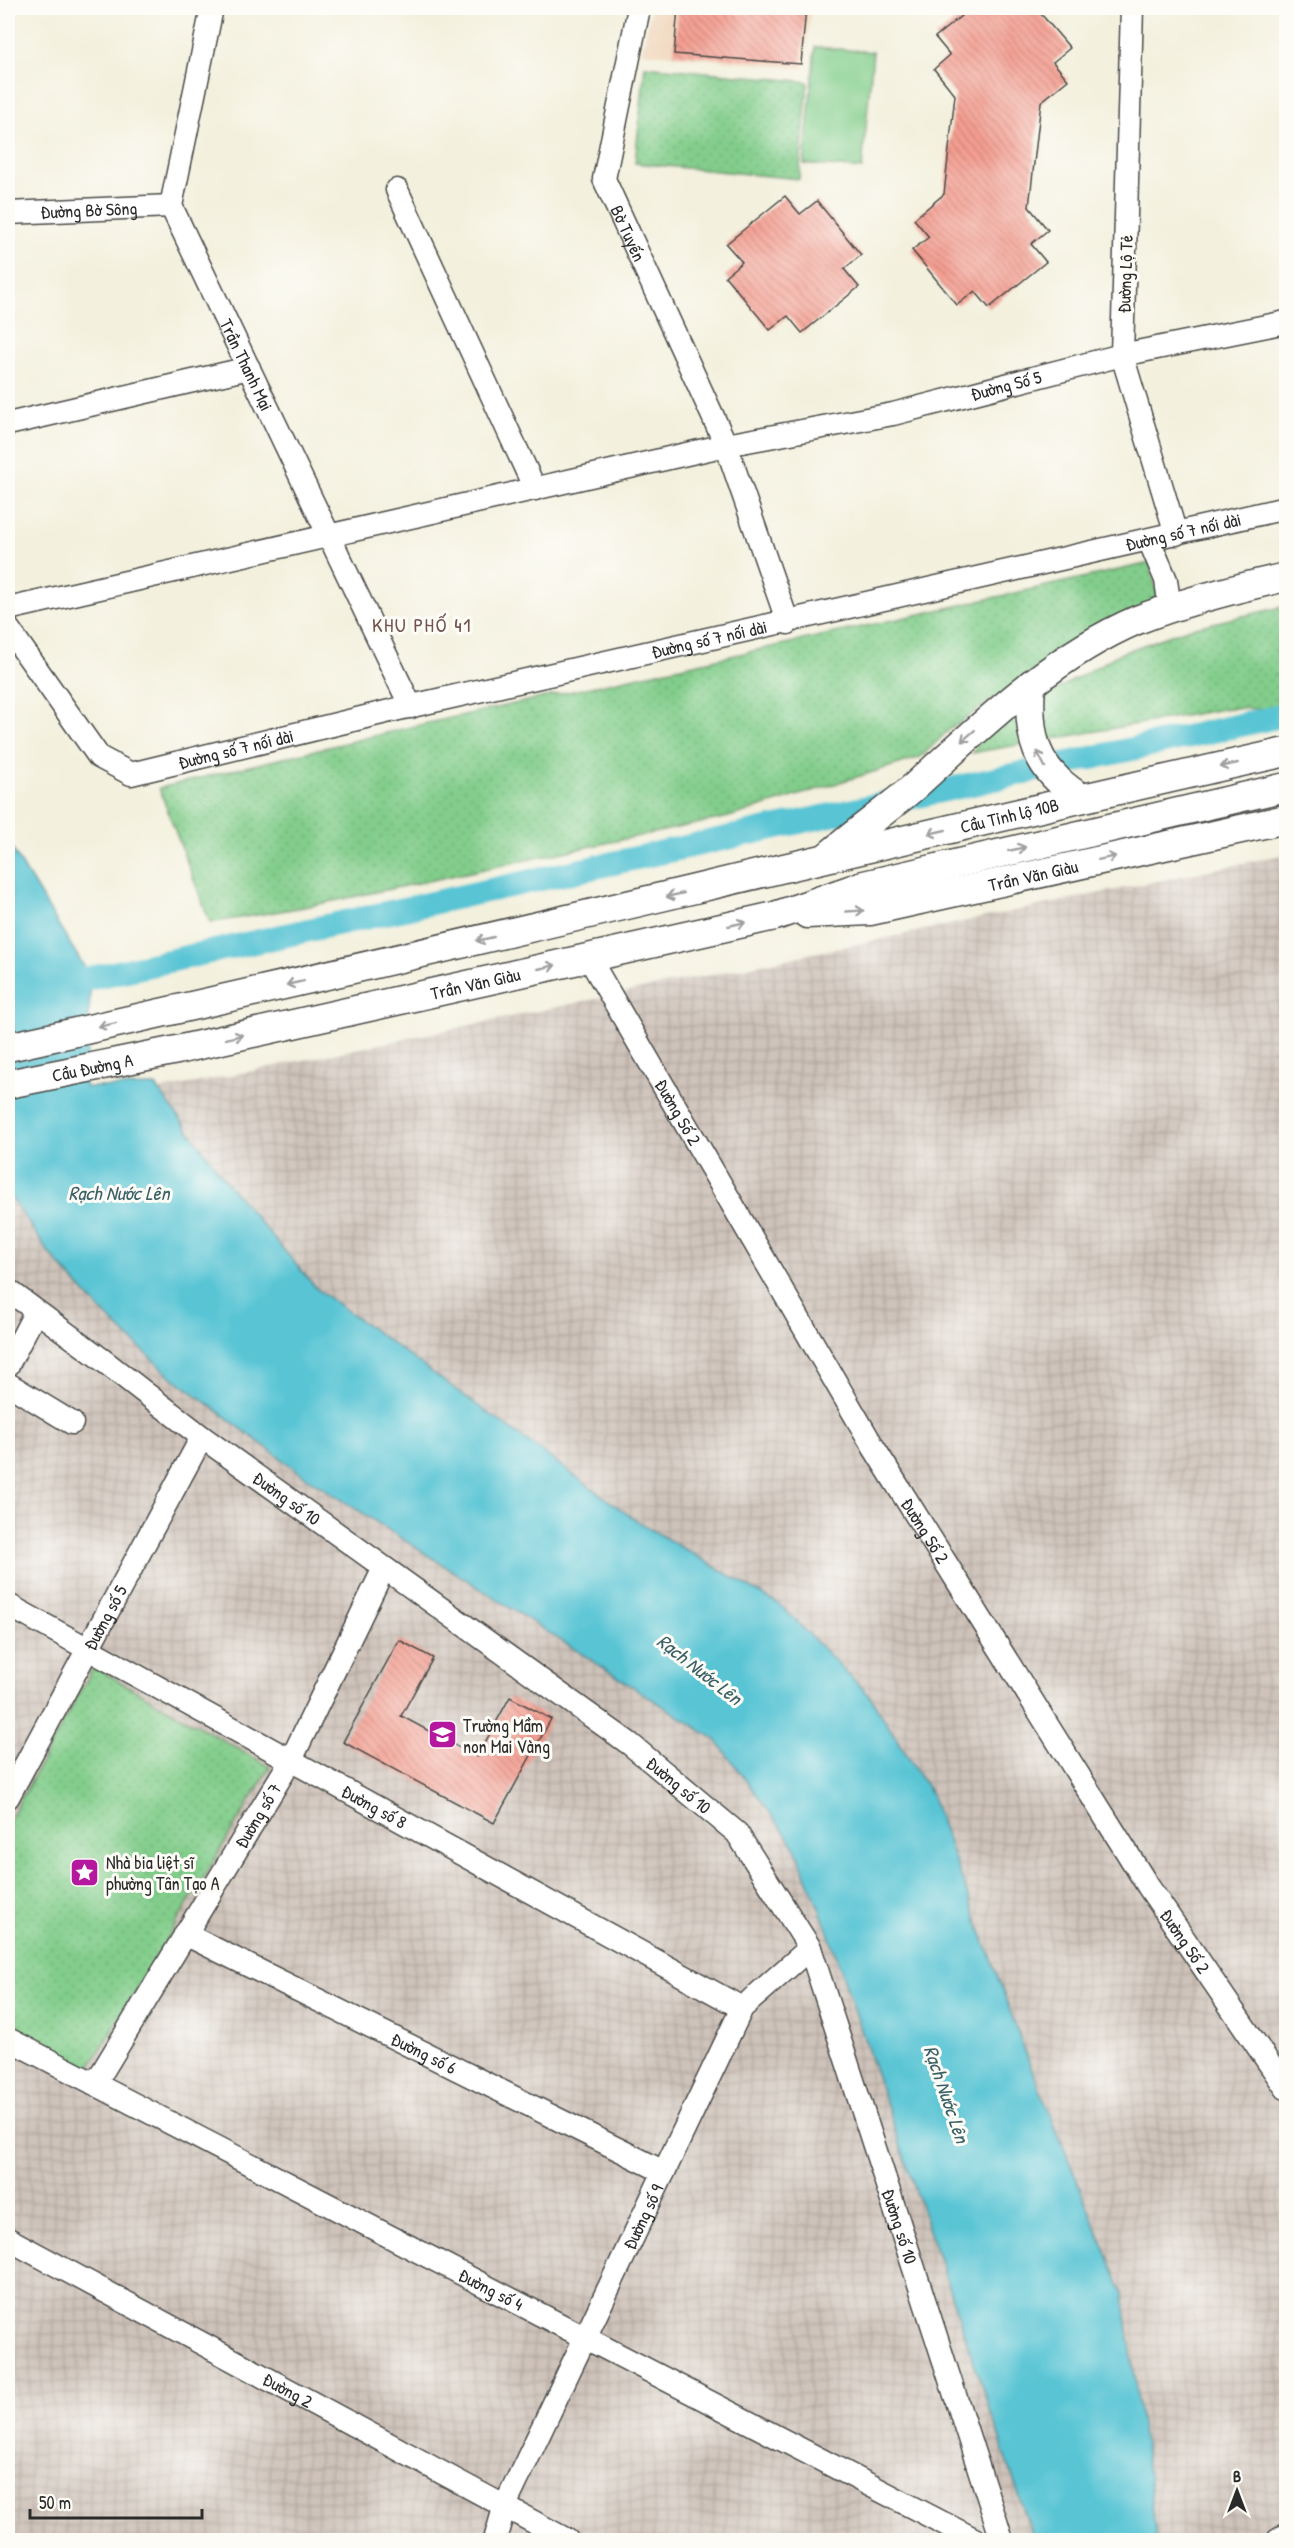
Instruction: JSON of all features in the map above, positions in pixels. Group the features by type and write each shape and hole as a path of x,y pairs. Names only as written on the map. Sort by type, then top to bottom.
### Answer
{"main road":[{"path":"824,859 1024,695 1100,640 1136,621 1170,609 1287,577"},
{"path":"1024,695 1037,753 1050,774 1061,786 1082,798"},
{"name":"Cầu Tỉnh lộ 10B","path":"165,1013 1287,752"},
{"name":"Cầu Tỉnh lộ 10B","path":"818,901 864,885 1287,787"},
{"name":"Trần Văn Giàu","path":"775,916 870,911 1287,819"},
{"name":"Trần Văn Giàu","path":"177,1050 775,916 818,901"},
{"name":"Cầu Đường A","path":"8,1047 165,1013"},
{"name":"Cầu Đường A","path":"8,1084 177,1050"}],"street":[{"path":"171,206 212,8"},
{"name":"Bờ Tuyến","path":"639,8 604,179 726,445 788,623"},
{"name":"Đường Lộ Tẻ","path":"1132,8 1122,356 1176,534"},
{"path":"397,190 535,489"},
{"name":"Đường Bờ Sông","path":"8,213 171,206"},
{"name":"Trần Thanh Mại","path":"171,206 411,707"},
{"name":"Đường Số 5","path":"8,609 726,445 893,414 1122,356 1287,322"},
{"path":"8,424 249,369"},
{"name":"Đường số 7 nối dài","path":"8,628 99,758 131,774 411,707 1287,508"},
{"path":"1149,540 1166,580 1170,609"},
{"name":"Đường Số 2","path":"589,958 874,1448 1148,1886 1287,2088"},
{"name":"Đường số 10","path":"8,1290 202,1437 630,1744 737,1833 810,1948 1002,2541"},
{"path":"8,1365 36,1311"},
{"path":"8,1384 72,1423"},
{"name":"Đường số 5","path":"8,1797 202,1437"},
{"name":"Đường số 7","path":"96,2084 291,1760 384,1568"},
{"name":"Đường số 8","path":"8,1605 742,2008"},
{"name":"Đường số 6","path":"185,1934 664,2172"},
{"name":"Đường số 9","path":"495,2541 504,2508 742,2008 810,1948"},
{"name":"Đường số 4","path":"8,2039 976,2541"},
{"name":"Đường 2","path":"8,2239 567,2541"},
{"path":"1278,2541 1287,2535"}],"shaded area":[{"path":"651,8 811,8 804,69 642,52"},
{"path":"1286,854 1286,2540 8,2540 8,1122"}],"green space":[{"path":"815,47 873,52 862,169 804,164"},
{"path":"645,66 808,82 799,179 635,163"},
{"path":"1150,563 1159,602 1077,641 949,730 921,757 729,817 310,906 210,923 159,788 419,725"},
{"path":"1286,606 1286,704 1265,709 1229,708 972,753 990,728 1119,654 1187,629"},
{"path":"94,1667 270,1767 89,2068 8,2026 8,1823"}],"water":[{"name":"Rạch Nước Lên","path":"8,842 91,978 85,1087 156,1086 231,1188 317,1289 640,1523 780,1605 869,1695 930,1792 1027,2057 1123,2294 1157,2540 1034,2540 825,1923 794,1845 716,1740 303,1475 168,1374 100,1310 49,1253 8,1193"}],"building":[{"path":"678,8 751,14 751,8 806,8 801,64 674,54"},
{"path":"971,8 1036,8 1070,48 1053,62 1068,80 1041,102 1029,207 1048,230 1031,244 1046,262 989,308 975,291 957,305 912,250 929,237 914,219 944,194 955,95 934,69 950,55 935,37"},
{"path":"785,196 800,214 817,201 861,255 844,269 859,287 802,333 788,316 770,330 725,276 742,262 726,244"},
{"path":"399,1640 433,1658 401,1716 477,1757 510,1697 551,1719 494,1823 343,1742"}],"waterway":[{"path":"8,992 91,978 1286,715"}],"place":[{"name":"Trường Mầm non Mai Vàng","path":"442,1735"},
{"name":"Nhà bia liệt sĩ phường Tân Tạo A","path":"85,1872"}],"district":[{"name":"KHU PHỐ 41","path":"422,624"}]}
